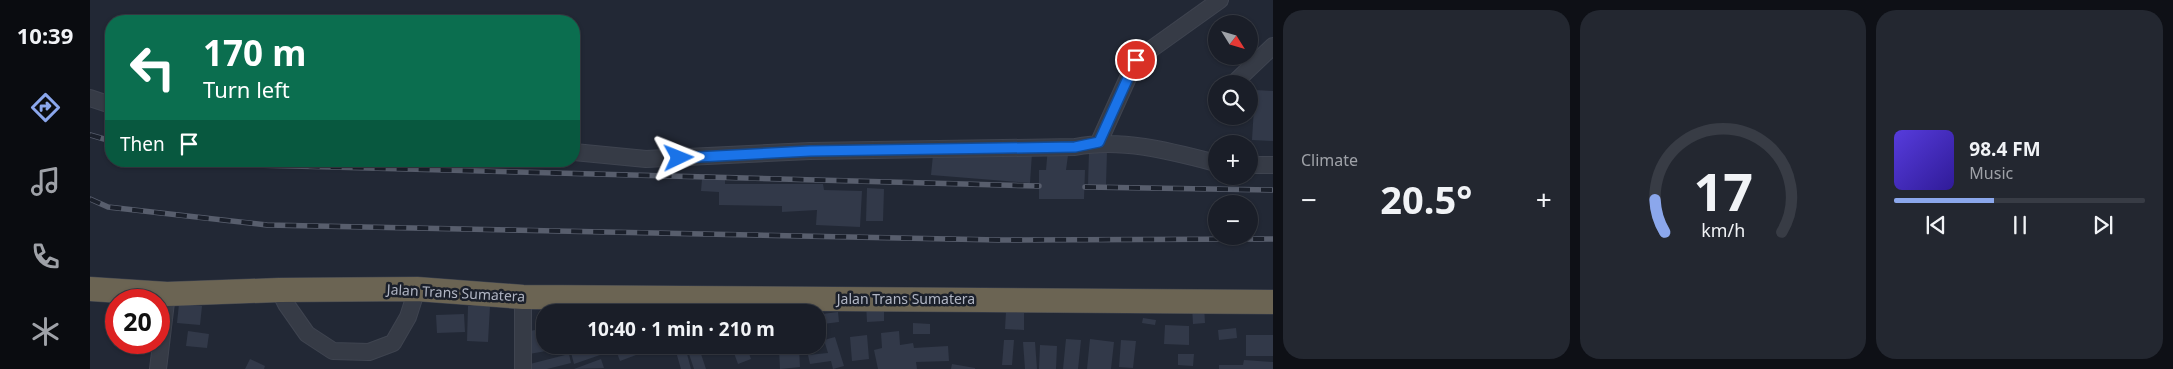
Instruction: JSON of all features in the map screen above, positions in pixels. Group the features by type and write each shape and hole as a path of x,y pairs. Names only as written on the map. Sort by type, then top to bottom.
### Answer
{"highway":[{"name":"Jalan Trans Sumatera","path":"90,289 105,290"},
{"name":"Jalan Trans Sumatera","path":"170,294 279,290 417,289 523,297 1273,302"}],"street":[{"path":"1099,142 1136,60 1220,0"},
{"path":"1242,75 1273,46"},
{"path":"90,98 105,102"},
{"path":"580,153 646,159 810,151 1075,147 1099,142 1164,150 1208,161"},
{"path":"1258,165 1273,165"},
{"path":"279,290 286,304 307,334 333,350 370,352 392,342 408,317 417,289"},
{"path":"523,297 523,369"},
{"path":"158,369 160,354"}],"building":[{"path":"1258,90 1273,91 1273,141 1258,140 1258,135 1252,135 1253,125 1258,125"},
{"path":"934,145 1032,153 1030,183 931,175"},
{"path":"1048,147 1069,148 1066,170 1085,170 1084,199 1039,199 1039,170 1046,170"},
{"path":"1089,151 1107,151 1106,185 1088,185"},
{"path":"702,179 725,180 725,184 823,184 824,190 862,191 860,227 816,225 817,210 782,212 782,206 719,205 719,192 701,191"},
{"path":"867,188 884,189 883,221 866,221"},
{"path":"884,302 884,321 867,322 866,303"},
{"path":"179,304 202,306 200,325 177,323"},
{"path":"468,306 490,306 488,342 467,341"},
{"path":"1192,306 1204,306 1205,323 1193,324"},
{"path":"838,312 839,322 826,324 826,314"},
{"path":"1006,312 1024,313 1024,330 1005,329"},
{"path":"464,314 465,332 437,333 436,315"},
{"path":"1143,318 1156,320 1155,325 1142,323"},
{"path":"913,323 930,324 930,334 913,334"},
{"path":"1165,325 1189,326 1189,345 1164,344"},
{"path":"1236,328 1237,338 1219,340 1218,330"},
{"path":"536,330 536,353 529,354 525,332"},
{"path":"188,331 209,334 207,348 186,346"},
{"path":"899,331 900,345 913,343 914,348 948,346 949,361 916,362 917,369 878,369 874,350 882,348 881,333"},
{"path":"867,335 869,359 852,361 850,337"},
{"path":"1246,335 1273,335 1273,356 1246,356"},
{"path":"835,337 844,366 833,369 831,361 810,364 808,355 828,353 826,339"},
{"path":"1066,339 1081,340 1078,369 1063,369"},
{"path":"1090,339 1114,342 1111,369 1087,369"},
{"path":"1004,340 1014,340 1012,365 1002,365"},
{"path":"1121,340 1136,341 1133,368 1119,367"},
{"path":"1023,342 1035,342 1037,369 1025,369"},
{"path":"1040,345 1057,346 1056,369 1039,369"},
{"path":"569,354 571,363 547,369 526,369 526,365"},
{"path":"571,354 600,354 600,355 574,364"},
{"path":"617,354 636,354 636,355 620,361"},
{"path":"677,354 687,354 691,369 681,369"},
{"path":"689,354 701,354 706,369 694,369"},
{"path":"734,354 749,354 751,359 738,364"},
{"path":"779,354 799,354 800,367 780,369"},
{"path":"1178,354 1194,354 1193,366 1178,365"},
{"path":"250,359 265,366 264,369 245,369"},
{"path":"601,359 604,368 574,369"},
{"path":"1244,360 1273,362 1273,369 1219,369 1219,365 1243,365"},
{"path":"952,364 975,368 975,369 951,369"}],"railway":[{"path":"90,135 105,139"},
{"path":"333,167 1039,186"},
{"path":"1085,187 1273,190"},
{"path":"90,199 108,207 267,225 999,240 1273,239"}],"route":[{"path":"679,158 810,151 1075,147 1099,142 1120,91 1136,60"}]}
